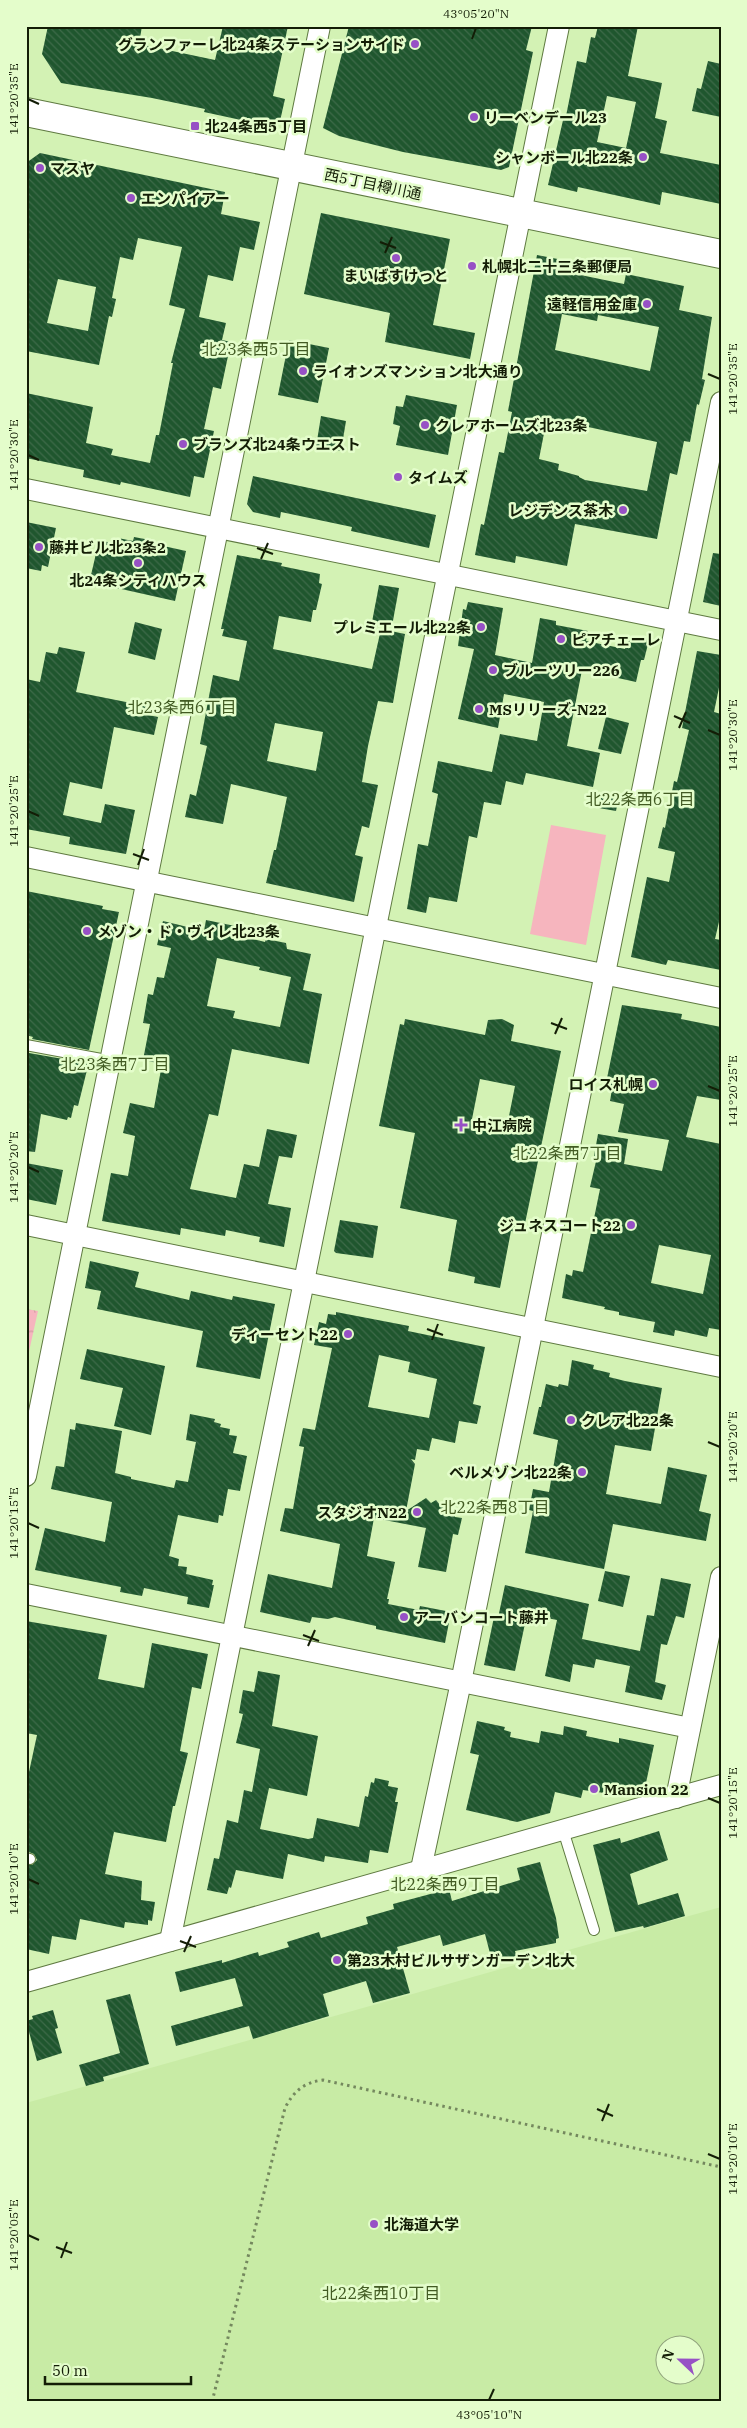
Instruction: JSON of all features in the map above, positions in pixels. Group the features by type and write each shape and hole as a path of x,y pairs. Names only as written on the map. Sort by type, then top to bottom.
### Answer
{"street":[{"path":"26,1476 29,1448 112,1061 320,26"},
{"path":"170,1941 558,26"},
{"name":"西5丁目樽川通","path":"26,112 721,254"},
{"path":"421,1869 534,1328 721,402"},
{"path":"26,489 721,630"},
{"path":"26,857 721,998"},
{"path":"26,1226 721,1367"},
{"path":"676,1798 721,1577"},
{"path":"26,1594 690,1728"},
{"path":"26,1982 721,1785"}],"lane":[{"path":"26,1045 112,1061"},
{"path":"563,1830 594,1930"}],"path":[{"path":"212,2402 284,2108 292,2094 312,2081 323,2080 721,2167"}],"shaded area":[{"name":"北海道大学","path":"721,1907 721,2402 26,2402 26,2103"}],"green space":[{"path":"551,825 606,835 586,945 530,934"},
{"path":"26,1309 38,1311 28,1356 26,1356"}],"building":[{"path":"48,26 142,26 139,44 215,60 223,26 288,26 273,96 285,99 280,121 274,125 260,122 259,124 204,112 205,109 152,98 61,83 42,54"},
{"path":"349,26 532,26 526,50 533,52 509,167 501,170 403,152 339,136 323,128"},
{"path":"598,26 638,26 628,76 662,83 655,118 667,121 660,153 721,165 721,204 662,192 660,205 578,187 577,192 548,185 564,116 566,116 577,61 586,63 591,37 595,38","holes":["607,96 636,102 626,148 597,142"]},
{"path":"708,61 721,64 721,117 692,111 697,88 701,89"},
{"path":"40,153 225,192 221,214 260,222 254,250 240,247 233,281 208,275 199,317 226,323 222,340 231,342 221,389 213,387 204,429 214,431 204,478 194,476 190,497 121,482 120,485 83,477 84,470 26,458 26,393 93,407 86,443 113,449 111,455 150,463 156,435 159,435 173,363 171,363 185,309 169,305 182,247 138,238 133,260 120,257 112,298 116,299 112,317 109,316 99,365 26,351 26,163","holes":["58,279 96,287 88,331 47,323"]},
{"path":"321,213 450,239 433,325 475,333 470,359 385,342 390,313 304,294"},
{"path":"537,255 573,262 571,273 624,284 626,274 684,286 679,310 712,317 702,379 705,380 699,405 697,404 690,442 684,441 677,475 670,473 657,539 575,524 567,566 516,556 515,563 475,555 481,524 484,525 499,452 504,453 512,412 508,411","holes":["562,314 597,321 598,315 659,327 650,371 555,350","547,418 657,442 647,491 585,480 579,476 558,470 559,464 539,459"]},
{"name":"ライオンズマンション北大通り","path":"289,340 329,348 318,403 278,395"},
{"name":"クレアホームズ北23条","path":"406,395 457,405 448,455 396,445 400,426 393,424 396,406 403,407"},
{"path":"321,416 346,421 341,451 316,447"},
{"path":"253,476 436,515 429,548 351,531 352,527 281,512 280,518 253,512 247,504"},
{"name":"藤井ビル北23条2","path":"26,522 56,528 48,567 42,565 41,571 26,568"},
{"name":"北24条シティハウス","path":"134,537 150,540 150,543 186,551 175,601 99,584 96,576 91,575 98,545 103,541 117,544 118,538 133,541"},
{"path":"713,553 721,554 721,606 703,602"},
{"path":"237,555 282,563 281,566 320,574 319,583 322,584 311,622 279,616 273,649 372,669 381,629 405,634 393,703 378,701 368,746 362,782 378,785 369,828 362,826 355,855 363,857 354,902 266,883 274,850 276,850 287,797 231,784 223,824 185,817 190,794 196,796 207,746 200,744 213,675 239,681 247,641 222,636 224,629 221,629","holes":["275,723 323,732 316,771 267,761"]},
{"path":"379,585 399,588 392,626 372,622"},
{"path":"468,602 503,608 495,655 532,663 540,618 556,621 556,625 588,631 586,641 625,649 628,636 649,640 644,660 641,660 636,682 582,670 567,746 600,753 593,787 526,773 523,785 506,781 501,805 484,802 477,838 469,836 457,902 429,897 426,913 407,909 418,844 428,846 438,794 432,792 438,761 492,772 500,734 537,741 544,702 504,694 498,728 458,719 474,649 458,646 463,609 466,610"},
{"path":"135,622 162,629 155,660 128,653"},
{"path":"59,647 85,652 76,692 146,706 144,714 158,717 154,735 114,727 102,789 70,782 63,815 101,823 105,804 135,810 126,854 69,844 70,837 26,829 26,679 40,682 46,652 57,654"},
{"path":"697,651 721,655 721,678 714,712 721,714 721,913 715,939 721,940 721,970 668,960 666,965 631,957 647,877 669,882 675,852 658,848 663,827 665,828 674,781 677,782 689,730 682,728"},
{"path":"606,717 629,723 621,754 598,749"},
{"path":"602,793 619,796 616,811 599,808"},
{"path":"26,891 103,906 102,909 119,912 89,1050 32,1039 33,1037 26,1035"},
{"path":"206,920 235,926 233,934 265,942 266,939 286,943 287,949 311,954 303,990 322,994 309,1064 232,1049 218,1116 209,1114 190,1189 236,1198 244,1164 259,1167 267,1129 297,1135 292,1158 279,1156 268,1204 291,1208 284,1247 259,1242 260,1237 226,1230 225,1236 181,1228 180,1235 102,1221 111,1173 128,1176 135,1136 123,1133 130,1103 154,1108 162,1064 143,1060 150,1024 143,1023 148,994 153,995 157,977 164,978 171,948 157,945 163,921 204,931","holes":["217,958 260,967 259,970 291,977 280,1027 233,1018 235,1011 207,1006"]},
{"path":"622,1005 682,1014 681,1019 721,1027 721,1100 697,1096 686,1137 721,1144 721,1330 709,1328 707,1337 675,1330 674,1336 653,1332 655,1322 619,1315 619,1312 604,1309 605,1307 562,1298 566,1274 572,1276 573,1270 583,1272 600,1189 590,1187 597,1157 594,1156 598,1134 628,1139 624,1164 662,1171 669,1140 618,1132 624,1104 610,1101 612,1089 605,1088","holes":["659,1245 711,1255 703,1294 651,1283"]},
{"path":"405,1019 485,1035 488,1020 502,1019 514,1025 511,1041 561,1051 523,1233 511,1231 500,1288 474,1283 475,1277 448,1271 457,1220 400,1208 415,1133 379,1126 400,1024 404,1025","holes":["480,1079 515,1086 506,1131 471,1124"]},
{"path":"29,1053 86,1063 88,1066 78,1106 74,1105 71,1118 68,1117 67,1120 41,1114 35,1152 26,1151 26,1068"},
{"path":"26,1163 63,1170 56,1205 26,1199"},
{"path":"340,1220 378,1226 373,1258 336,1253 334,1251"},
{"path":"90,1261 139,1272 135,1287 189,1300 191,1291 232,1300 233,1296 275,1304 260,1379 196,1367 203,1331 97,1309 101,1291 85,1288"},
{"path":"336,1312 409,1326 408,1331 485,1347 473,1404 481,1406 477,1424 459,1421 455,1443 432,1438 429,1451 417,1449 415,1460 411,1459 415,1464 406,1511 426,1498 431,1503 436,1500 440,1505 444,1501 455,1514 455,1517 462,1518 458,1535 453,1534 446,1572 418,1567 426,1528 374,1518 367,1556 395,1562 387,1599 389,1599 388,1604 419,1610 420,1606 451,1612 445,1643 376,1629 376,1626 335,1617 328,1619 312,1617 310,1623 260,1612 268,1574 332,1588 340,1544 280,1531 285,1508 293,1509 304,1447 299,1446 303,1428 315,1430 332,1348 314,1345 319,1322 326,1324 328,1314 336,1315","holes":["379,1355 410,1362 408,1372 437,1379 429,1418 368,1407"]},
{"path":"87,1349 165,1366 151,1435 114,1426 123,1388 80,1379"},
{"path":"572,1360 594,1365 593,1369 610,1373 609,1377 662,1388 651,1451 615,1445 606,1494 661,1504 668,1467 707,1475 699,1511 711,1514 706,1541 613,1524 604,1569 525,1553 533,1511 529,1510 533,1489 549,1492 558,1440 533,1434 539,1407 541,1407 546,1384 558,1387 559,1384 568,1386"},
{"path":"190,1414 215,1419 214,1422 221,1424 220,1427 230,1429 229,1435 237,1436 233,1453 247,1456 240,1491 228,1489 223,1516 219,1515 218,1523 178,1515 169,1556 179,1559 178,1566 187,1567 186,1574 213,1580 212,1585 214,1585 209,1608 187,1604 188,1597 144,1588 142,1596 120,1592 121,1587 35,1570 45,1528 105,1542 112,1502 51,1489 56,1466 64,1467 70,1429 75,1430 76,1423 122,1431 115,1473 131,1477 131,1479 174,1488 176,1480 188,1482 196,1442 186,1440"},
{"path":"605,1571 630,1576 623,1607 598,1601"},
{"path":"661,1578 691,1584 684,1618 676,1616 667,1645 661,1644 655,1682 666,1685 662,1700 625,1692 630,1666 596,1659 594,1668 573,1664 570,1682 545,1676 557,1620 527,1614 515,1671 484,1665 494,1617 498,1618 505,1585 589,1604 582,1639 640,1651 647,1615 654,1616"},
{"path":"26,1621 107,1635 98,1679 144,1688 152,1643 208,1654 201,1689 192,1687 180,1751 188,1753 175,1806 173,1806 166,1842 114,1832 105,1874 142,1881 141,1900 155,1902 152,1921 148,1920 148,1925 125,1922 124,1928 80,1919 76,1940 52,1936 49,1954 26,1949 26,1865 32,1865 37,1860 34,1854 26,1851 26,1786 37,1735 26,1733"},
{"path":"258,1671 280,1675 272,1726 318,1736 307,1796 269,1788 260,1829 308,1839 313,1838 317,1818 359,1827 365,1796 368,1797 371,1782 374,1783 375,1778 389,1781 388,1786 398,1788 395,1802 398,1802 388,1853 370,1850 368,1863 325,1856 324,1862 288,1854 283,1879 236,1870 231,1888 229,1887 227,1894 207,1890 214,1858 219,1859 227,1820 238,1823 244,1790 252,1792 260,1749 236,1743 243,1714 239,1713 243,1690 254,1692"},
{"path":"477,1721 505,1727 504,1730 511,1732 510,1737 539,1743 541,1731 563,1735 564,1726 587,1731 586,1736 619,1743 619,1738 654,1745 646,1783 621,1791 605,1788 604,1793 583,1790 581,1798 555,1792 550,1813 517,1822 466,1810 479,1755 470,1753"},
{"path":"659,1831 668,1860 630,1874 638,1905 678,1893 685,1916 644,1928 643,1926 615,1932 593,1845 620,1838 621,1843"},
{"path":"540,1862 556,1918 559,1938 556,1939 556,1943 515,1951 517,1959 493,1965 485,1934 443,1946 440,1935 397,1947 410,1993 373,2003 366,1981 323,1994 329,2016 253,2039 249,2026 176,2046 171,2026 243,2006 235,1978 180,1992 175,1972 222,1960 222,1963 258,1952 259,1956 289,1947 287,1942 319,1932 321,1938 368,1924 366,1917 394,1909 393,1904 449,1889 452,1901 520,1880 517,1868"},
{"path":"130,1994 149,2064 103,2077 104,2081 86,2086 79,2065 120,2053 106,2000"},
{"path":"53,2010 58,2028 55,2029 62,2053 37,2061 26,2021 33,2019 32,2016"}],"place":[{"name":"グランファーレ北24条ステーションサイド","path":"415,44"},
{"name":"リーベンデール23","path":"474,117"},
{"name":"北24条西5丁目","path":"195,126"},
{"name":"シャンボール北22条","path":"643,157"},
{"name":"マスヤ","path":"40,168"},
{"name":"エンパイアー","path":"131,198"},
{"name":"まいばすけっと","path":"396,258"},
{"name":"札幌北二十三条郵便局","path":"472,266"},
{"name":"遠軽信用金庫","path":"647,304"},
{"name":"ライオンズマンション北大通り","path":"303,371"},
{"name":"クレアホームズ北23条","path":"425,425"},
{"name":"ブランズ北24条ウエスト","path":"183,444"},
{"name":"タイムズ","path":"398,477"},
{"name":"レジデンス茶木","path":"623,510"},
{"name":"藤井ビル北23条2","path":"39,547"},
{"name":"北24条シティハウス","path":"138,563"},
{"name":"プレミエール北22条","path":"481,627"},
{"name":"ピアチェーレ","path":"561,639"},
{"name":"ブルーツリー226","path":"493,670"},
{"name":"MSリリーズ-N22","path":"479,709"},
{"name":"メゾン・ド・ヴィレ北23条","path":"87,931"},
{"name":"ロイス札幌","path":"653,1084"},
{"name":"中江病院","path":"461,1125"},
{"name":"ジュネスコート22","path":"631,1225"},
{"name":"ディーセント22","path":"348,1334"},
{"name":"クレア北22条","path":"571,1420"},
{"name":"ベルメゾン北22条","path":"582,1472"},
{"name":"スタジオN22","path":"417,1512"},
{"name":"アーバンコート藤井","path":"404,1617"},
{"name":"Mansion 22","path":"594,1789"},
{"name":"第23木村ビルサザンガーデン北大","path":"337,1960"},
{"name":"北海道大学","path":"374,2224"}],"district":[{"name":"北23条西5丁目","path":"256,349"},
{"name":"北23条西6丁目","path":"182,707"},
{"name":"北22条西6丁目","path":"640,799"},
{"name":"北23条西7丁目","path":"115,1064"},
{"name":"北22条西7丁目","path":"567,1153"},
{"name":"北22条西8丁目","path":"495,1507"},
{"name":"北22条西9丁目","path":"445,1884"},
{"name":"北22条西10丁目","path":"381,2293"}]}
